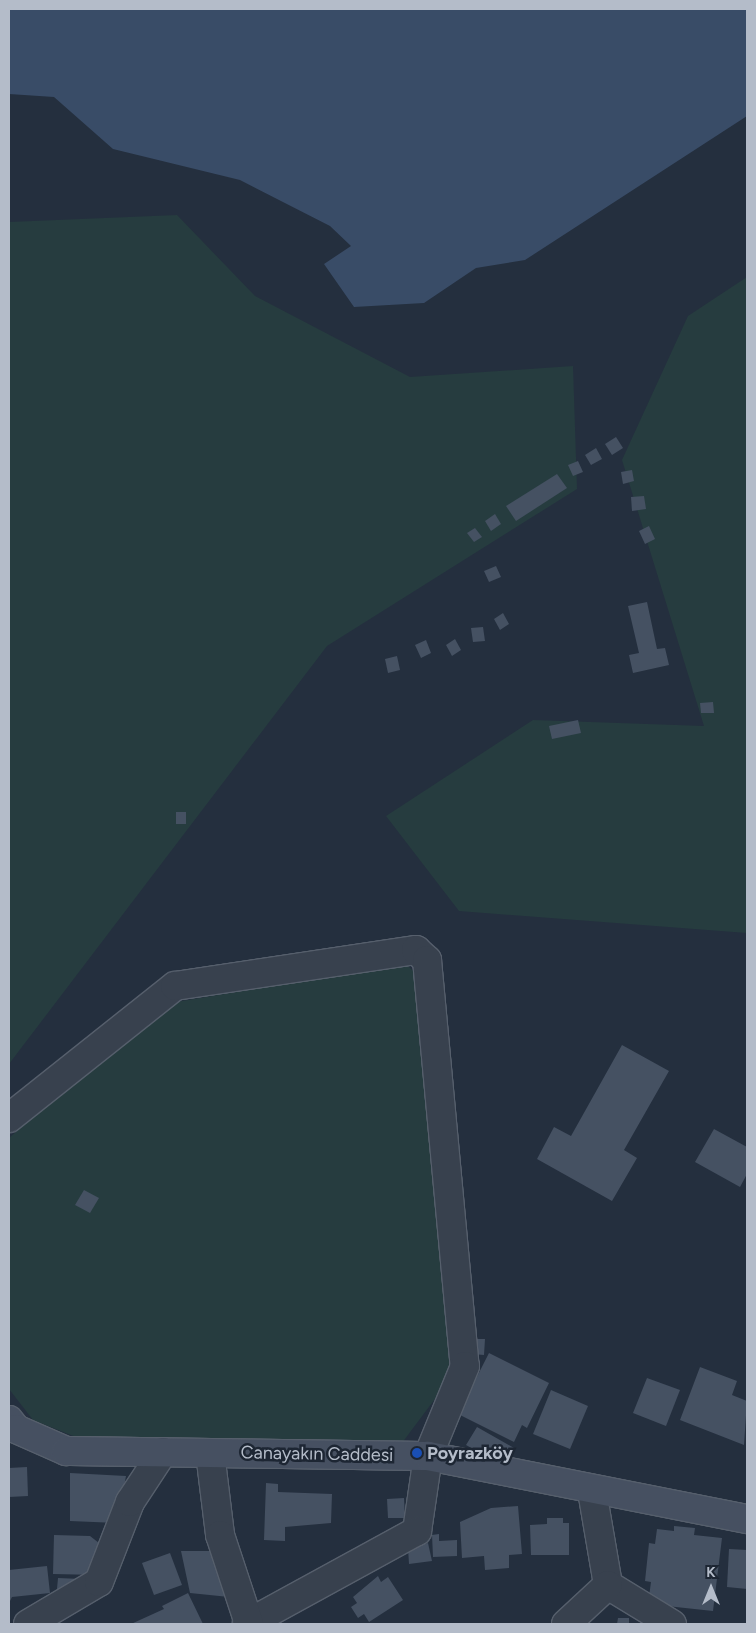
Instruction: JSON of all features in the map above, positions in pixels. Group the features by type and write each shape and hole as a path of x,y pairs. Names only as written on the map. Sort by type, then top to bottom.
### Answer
{"street":[{"path":"9,1118 175,986 416,950 427,960 464,1366 428,1456 417,1531 248,1624 220,1535 210,1453"},
{"name":"Canayakın Caddesi","path":"9,1420 16,1429 66,1450 428,1456 592,1491 747,1519"},
{"path":"28,1624 99,1582 130,1502 163,1452"},
{"path":"592,1491 608,1585 672,1624"},
{"path":"566,1624 608,1585"}],"green space":[{"path":"177,215 255,296 410,377 573,366 577,489 327,646 9,1064 9,222"},
{"path":"747,277 747,933 459,911 386,816 533,720 704,726 622,460 688,316"},
{"path":"406,964 423,981 458,1368 402,1443 86,1441 33,1420 9,1389 9,1138 164,1004"}],"water":[{"path":"9,9 747,9 747,116 525,260 476,268 424,303 354,307 324,264 351,246 330,226 240,180 113,149 54,97 9,94"}],"building":[{"path":"616,437 623,448 612,455 605,444"},
{"path":"596,448 602,459 591,465 585,455"},
{"path":"578,461 583,472 573,476 568,465"},
{"path":"632,470 634,481 623,484 621,472"},
{"path":"557,474 567,488 516,521 506,506"},
{"path":"644,496 646,509 632,511 631,497"},
{"path":"495,514 501,524 491,531 485,521"},
{"path":"649,526 655,539 645,544 639,531"},
{"path":"475,528 482,537 474,542 467,533"},
{"path":"496,566 501,577 489,582 484,571"},
{"path":"647,602 657,649 665,648 669,665 633,673 629,655 639,653 628,606"},
{"path":"503,613 509,624 500,630 494,619"},
{"path":"483,627 485,641 473,642 471,628"},
{"path":"455,639 461,650 452,656 446,645"},
{"path":"426,640 431,653 421,658 415,645"},
{"path":"397,656 400,670 388,673 385,659"},
{"path":"713,702 714,713 701,713 700,703"},
{"path":"578,720 581,733 552,739 549,726"},
{"path":"176,812 186,812 186,824 176,824"},
{"path":"622,1045 669,1071 624,1150 637,1158 612,1201 537,1159 554,1127 571,1136"},
{"path":"714,1129 747,1147 747,1174 740,1187 695,1162"},
{"path":"84,1190 99,1198 90,1213 75,1205"},
{"path":"473,1339 485,1339 484,1355 472,1354"},
{"path":"489,1353 549,1383 527,1428 522,1425 514,1442 458,1414"},
{"path":"700,1367 737,1381 732,1395 747,1401 744,1445 680,1420"},
{"path":"647,1378 680,1390 666,1426 633,1413"},
{"path":"551,1390 588,1406 570,1449 533,1434"},
{"path":"477,1427 514,1448 507,1459 486,1446 482,1454 466,1445"},
{"path":"27,1467 28,1496 9,1497 9,1468"},
{"path":"70,1473 126,1476 117,1523 70,1521"},
{"path":"266,1483 278,1484 278,1492 332,1494 331,1523 285,1527 285,1541 264,1540"},
{"path":"404,1498 405,1518 388,1518 387,1499"},
{"path":"518,1506 522,1554 509,1555 509,1568 485,1570 484,1556 462,1558 460,1522 491,1508"},
{"path":"547,1518 563,1518 563,1523 569,1523 569,1555 531,1555 530,1525 547,1524"},
{"path":"674,1526 695,1528 694,1535 722,1538 713,1611 648,1604 651,1582 645,1581 649,1543 655,1544 657,1529 674,1531"},
{"path":"439,1534 439,1541 457,1540 457,1556 433,1557 432,1535"},
{"path":"54,1535 90,1536 99,1543 98,1575 53,1574"},
{"path":"428,1543 432,1561 409,1564 408,1548"},
{"path":"729,1549 747,1550 747,1589 727,1587"},
{"path":"181,1551 220,1551 229,1597 190,1593"},
{"path":"170,1553 182,1585 154,1595 142,1563"},
{"path":"47,1566 50,1593 12,1597 9,1603 9,1570"},
{"path":"378,1576 381,1582 388,1577 403,1600 369,1622 364,1614 358,1618 351,1607 357,1603 353,1597"},
{"path":"58,1578 81,1579 81,1590 57,1589"},
{"path":"188,1593 203,1624 131,1624 164,1609 162,1606"},
{"path":"618,1618 629,1618 629,1624 617,1624"}],"place":[{"name":"Poyrazköy","path":"417,1453"}]}
